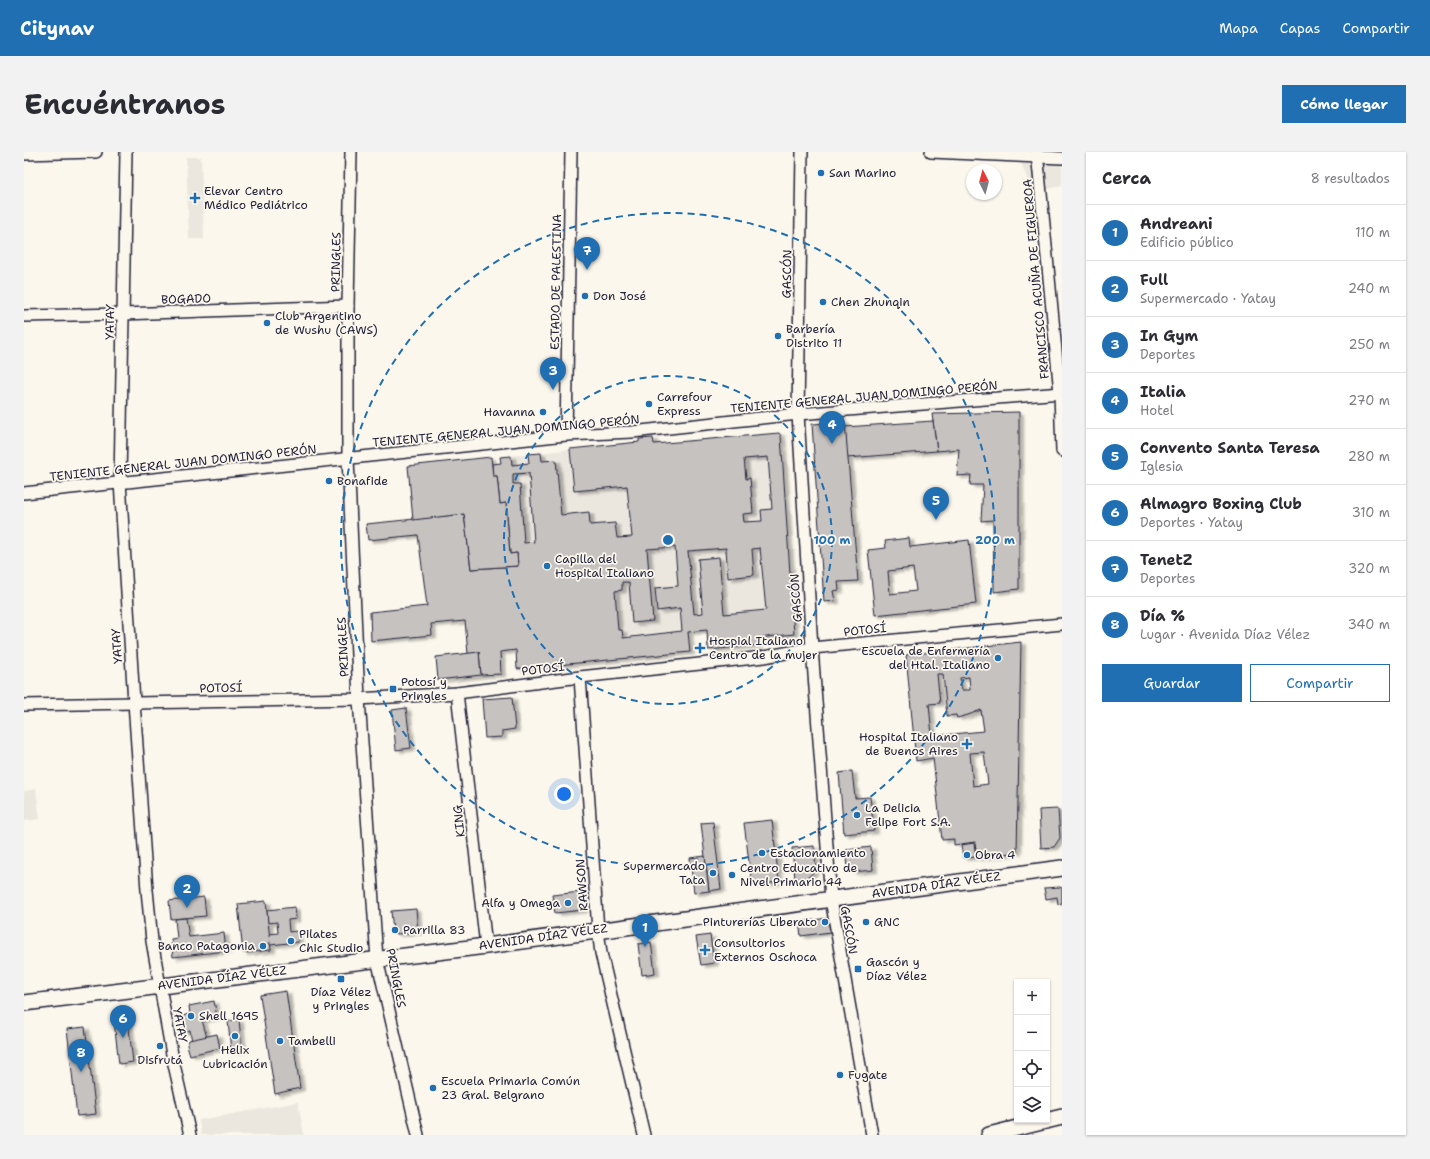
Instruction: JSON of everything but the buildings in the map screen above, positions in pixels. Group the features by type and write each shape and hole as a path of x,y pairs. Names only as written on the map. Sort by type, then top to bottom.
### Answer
{"main road":[{"name":"AVENIDA DÍAZ VÉLEZ","path":"24,1003 486,946 1062,868"},
{"path":"989,1135 1062,1117"}],"street":[{"path":"24,154 96,152"},
{"name":"YATAY","path":"126,152 120,482 134,702 152,941 173,1060 190,1135"},
{"name":"PRINGLES","path":"351,152 348,306 348,459 359,699 377,959 418,1135"},
{"name":"ESTADO DE PALESTINA","path":"566,436 571,152"},
{"name":"GASCÓN","path":"802,152 798,414 812,648 831,899 872,1135"},
{"path":"931,152 1037,155 1062,158"},
{"name":"FRANCISCO ACUÑA DE FIGUEROA","path":"1037,155 1061,393 1062,451"},
{"name":"BOGADO","path":"24,316 348,306"},
{"name":"TENIENTE GENERAL JUAN DOMINGO PERÓN","path":"24,493 566,436 632,432 798,414 1061,393"},
{"name":"POTOSÍ","path":"24,705 359,699 457,693 580,677 764,657 812,648 1062,624"},
{"name":"RAWSON","path":"580,677 598,930 601,953 644,1135"},
{"name":"KING","path":"457,693 486,946"}],"shaded area":[{"path":"1017,152 1062,152 1062,186 1032,192"},
{"name":"Elevar Centro Médico Pediátrico","path":"186,157 201,157 204,239 189,239"},
{"path":"779,433 781,436 794,634 758,638 759,645 708,650 706,630 689,632 690,652 517,669 516,650 500,652 501,674 481,675 479,653 468,654 465,621 431,624 432,635 371,641 370,612 427,606 418,535 368,540 366,524 413,520 493,476 492,464 501,463 500,457 639,442 639,439 653,438 654,444"},
{"path":"36,789 40,819 24,821 24,791"},
{"path":"298,1102 304,1135 201,1135 199,1120"}],"place":[{"name":"San Marino","path":"821,173"},
{"name":"Elevar Centro Médico Pediátrico","path":"195,198"},
{"name":"TenetZ","path":"587,270"},
{"name":"Don José","path":"585,296"},
{"name":"Chen Zhunqin","path":"823,302"},
{"name":"Club Argentino de Wushu (CAWS)","path":"267,323"},
{"name":"Barbería Distrito 11","path":"778,336"},
{"name":"In Gym","path":"553,390"},
{"name":"Carrefour Express","path":"649,404"},
{"name":"Havanna","path":"543,412"},
{"name":"Italia","path":"832,444"},
{"name":"Bonafide","path":"329,481"},
{"name":"Convento Santa Teresa","path":"936,520"},
{"name":"Capilla del Hospital Italiano","path":"547,566"},
{"name":"Hospial Italiano Centro de la mujer","path":"700,648"},
{"name":"Escuela de Enfermería del Htal. Italiano","path":"998,658"},
{"name":"Potosí y Pringles","path":"393,689"},
{"name":"Hospital Italiano de Buenos Aires","path":"967,744"},
{"name":"La Delicia Felipe Fort S.A.","path":"857,815"},
{"name":"Estacionamiento","path":"762,853"},
{"name":"Obra 4","path":"967,855"},
{"name":"Supermercado Tata","path":"713,873"},
{"name":"Centro Educativo de Nivel Primario 44","path":"732,875"},
{"name":"Alfa y Omega","path":"568,903"},
{"name":"Full","path":"187,908"},
{"name":"Pinturerías Liberato","path":"825,922"},
{"name":"GNC","path":"866,922"},
{"name":"Parrilla 83","path":"395,930"},
{"name":"Pilates Chic Studio","path":"291,941"},
{"name":"Banco Patagonia","path":"263,946"},
{"name":"Andreani","path":"645,947"},
{"name":"Consultorios Externos Oschoca","path":"705,950"},
{"name":"Gascón y Díaz Vélez","path":"858,969"},
{"name":"Díaz Vélez y Pringles","path":"341,979"},
{"name":"Shell 1695","path":"191,1016"},
{"name":"Helix Lubricación","path":"235,1036"},
{"name":"Almagro Boxing Club","path":"123,1038"},
{"name":"Tambelli","path":"280,1041"},
{"name":"Disfrutá","path":"160,1046"},
{"name":"Día %","path":"81,1072"},
{"name":"Fugate","path":"840,1075"},
{"name":"Escuela Primaria Común 23 Gral. Belgrano","path":"433,1088"}]}
